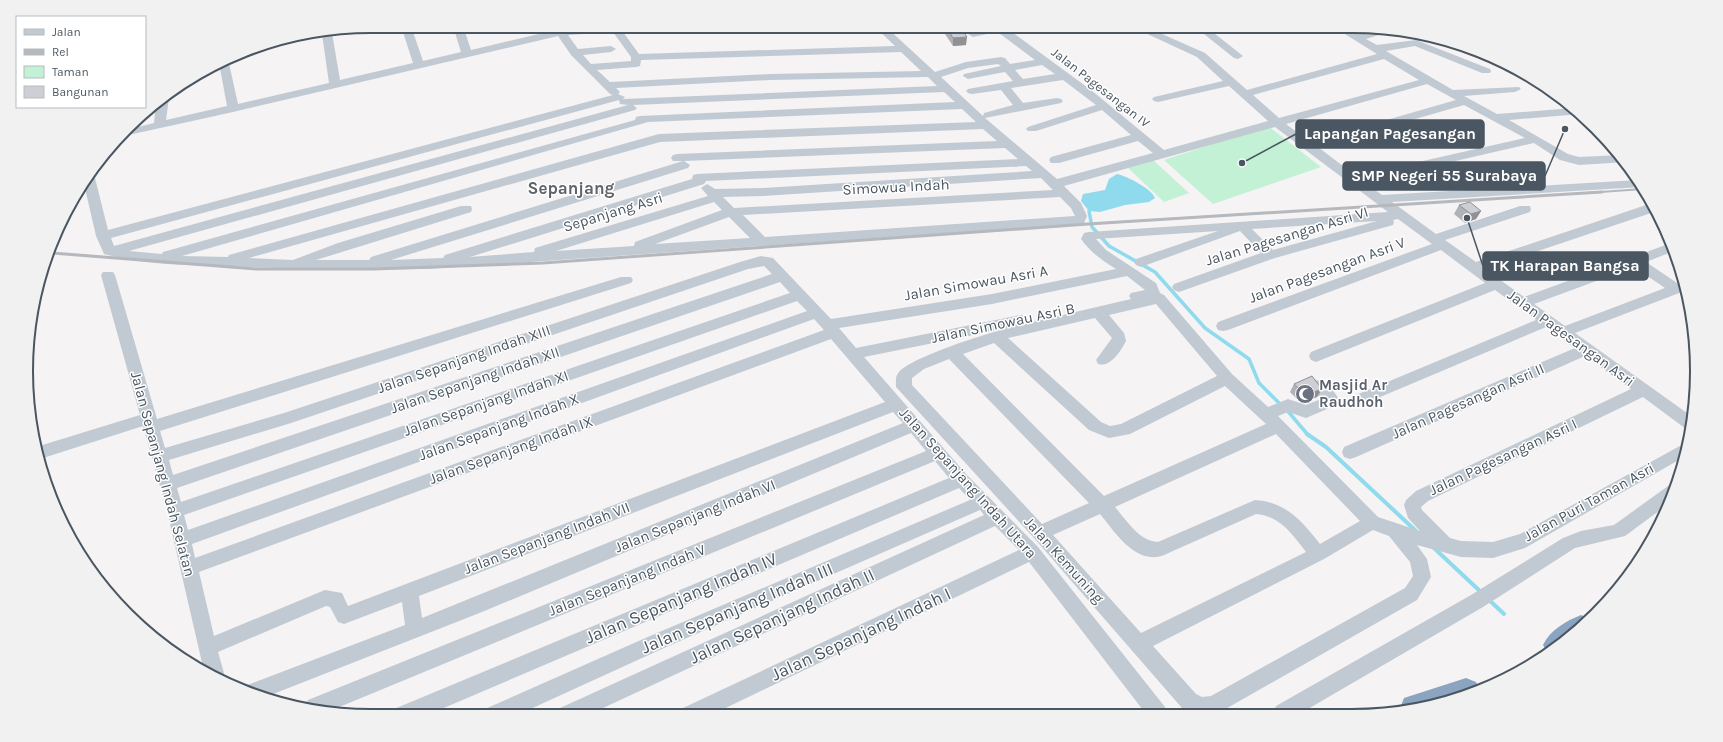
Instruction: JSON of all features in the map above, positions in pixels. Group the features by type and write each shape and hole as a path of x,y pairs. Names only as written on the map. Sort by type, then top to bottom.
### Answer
{"street":[{"path":"408,33 419,65"},
{"path":"460,33 467,54"},
{"path":"133,131 467,54 545,33"},
{"path":"562,33 575,53 625,102 698,180 762,242"},
{"path":"589,67 636,64 636,57 618,33"},
{"path":"109,251 130,257 155,259 291,265 357,266 428,264 1079,220 1081,216 1076,206 1045,174 1006,144 987,120 965,105 934,75 886,33"},
{"path":"973,34 978,33"},
{"name":"Jalan Pagesangan IV","path":"1002,33 1065,76 1141,136 1161,154"},
{"path":"1152,33 1199,53 1276,122"},
{"path":"1208,33 1238,56"},
{"path":"1349,33 1465,101 1536,138 1564,157 1579,161 1615,159"},
{"path":"1357,38 1372,34"},
{"path":"327,36 335,85"},
{"path":"1375,48 1416,43 1486,71"},
{"path":"575,53 611,49"},
{"path":"636,57 903,49"},
{"path":"984,51 991,61"},
{"path":"1245,94 1386,55"},
{"path":"705,64 913,58"},
{"path":"608,85 770,77 934,75 966,65 1002,60 1021,84"},
{"path":"968,76 1045,61"},
{"path":"225,67 233,109"},
{"path":"972,91 1065,76"},
{"name":"Simowua Indah","path":"622,252 730,212 1059,189 1161,154 1430,80"},
{"path":"1158,99 1232,82"},
{"path":"1004,86 1020,107"},
{"path":"103,236 625,102 948,89"},
{"path":"1452,93 1515,89"},
{"path":"221,262 659,138 987,120 1020,107 1057,101"},
{"path":"1309,146 1465,101"},
{"path":"109,251 625,102"},
{"path":"155,259 642,120 965,105"},
{"path":"160,125 161,106"},
{"path":"1032,129 1104,106"},
{"path":"1497,117 1569,112"},
{"name":"Jalan Pagesangan Asri","path":"1276,122 1403,217 1686,421"},
{"path":"1055,160 1141,136"},
{"path":"1355,180 1536,138"},
{"path":"357,266 681,161 1006,144"},
{"path":"428,264 698,180 1029,162"},
{"name":"Sepanjang Asri","path":"520,258 713,195 1045,174"},
{"path":"90,183 103,236 109,251"},
{"path":"1380,199 1634,184"},
{"path":"291,265 342,246 466,209"},
{"name":"Jalan Pagesangan Asri V","path":"1223,326 1525,209"},
{"path":"1474,268 1648,209"},
{"path":"1138,644 1318,554 1372,522 1276,415 1227,378 1156,295 1151,286 1101,252 1088,239 1089,236 1098,234 1403,217"},
{"name":"Jalan Pagesangan Asri VI","path":"1179,287 1270,255 1403,217"},
{"path":"1241,226 1270,255"},
{"path":"1141,262 1241,226"},
{"path":"1523,303 1667,249"},
{"name":"Jalan Sepanjang Indah Utara","path":"768,261 831,329 961,480 1032,552 1154,709"},
{"name":"Jalan Sepanjang Indah XIII","path":"160,456 285,419 745,265 768,261"},
{"path":"1635,261 1678,284"},
{"name":"Jalan Simowau Asri A","path":"831,329 992,299 1130,271"},
{"name":"Jalan Sepanjang Indah Selatan","path":"108,275 175,511 213,670"},
{"name":"Jalan Sepanjang Indah XII","path":"167,484 782,276"},
{"path":"43,452 150,423 626,280"},
{"path":"1316,356 1496,284"},
{"path":"1563,332 1679,287"},
{"name":"Jalan Sepanjang Indah XI","path":"175,511 798,295"},
{"name":"Jalan Kemuning","path":"1156,295 1099,313 996,336 919,365 904,376 904,387 1040,533 1189,701 1197,706 1206,707 1215,704 1411,594 1422,577 1418,560 1400,532"},
{"name":"Jalan Simowau Asri B","path":"853,354 1156,295"},
{"name":"Jalan Sepanjang Indah X","path":"182,540 816,313"},
{"path":"1099,313 1119,337 1119,341 1104,360"},
{"path":"1361,399 1548,321"},
{"name":"Jalan Sepanjang Indah IX","path":"188,568 831,329"},
{"path":"996,336 1095,426 1109,432 1124,430 1227,378"},
{"name":"Jalan Pagesangan Asri II","path":"1350,452 1587,349"},
{"path":"952,353 1103,506 1134,541 1146,549 1158,550 1255,507 1264,506 1285,515 1318,554"},
{"path":"1040,533 1103,506 1276,415 1290,404 1299,410 1306,412 1329,402 1330,398 1317,385"},
{"name":"Jalan Pagesangan Asri I","path":"1446,545 1414,513 1412,506 1422,496 1644,390"},
{"name":"Jalan Sepanjang Indah VII","path":"209,647 325,598 336,599 344,616 896,404"},
{"name":"Jalan Sepanjang Indah VI","path":"260,690 476,606 914,425"},
{"name":"Jalan Puri Taman Asri","path":"1372,522 1400,532 1461,549 1493,550 1525,540 1680,452"},
{"name":"Jalan Sepanjang Indah V","path":"320,705 938,453"},
{"name":"Jalan Sepanjang Indah IV","path":"418,709 961,480"},
{"path":"1290,709 1482,597 1569,542 1581,537 1608,535 1619,531 1665,498"},
{"name":"Jalan Sepanjang Indah III","path":"508,709 657,642 982,502"},
{"name":"Jalan Sepanjang Indah II","path":"580,709 997,517"},
{"name":"Jalan Sepanjang Indah I","path":"703,709 1032,552"},
{"path":"409,591 415,630"}],"green space":[{"path":"1268,126 1321,167 1213,204 1164,160"},
{"path":"1153,160 1189,193 1164,202 1128,168"}],"water":[{"path":"1117,174 1139,183 1153,194 1155,198 1149,202 1125,205 1100,212 1089,211 1081,201 1083,194 1105,190 1109,179"}],"building":[{"path":"950,33 964,33 967,37 953,38"},
{"path":"1470,202 1481,211 1471,214 1459,205"},
{"path":"1312,376 1322,389 1308,394 1304,393 1294,384"}],"waterway":[{"path":"1089,211 1092,227 1109,246 1155,272 1205,328 1249,359 1259,383 1281,405"},
{"path":"1286,409 1307,434"},
{"path":"1307,434 1326,447 1416,531"},
{"path":"1434,548 1482,593"},
{"path":"1488,599 1504,614"}],"railway":[{"path":"1586,193 1637,189"},
{"path":"1586,193 1602,192"},
{"path":"55,253 257,269 374,269 543,263 1088,224 1586,193"}],"place":[{"name":"SMP Negeri 55 Surabaya","path":"1565,129"},
{"name":"Lapangan Pagesangan","path":"1242,163"},
{"name":"TK Harapan Bangsa","path":"1467,218"},
{"name":"Masjid Ar Raudhoh","path":"1305,394"}],"district":[{"name":"Sepanjang","path":"571,188"}]}
